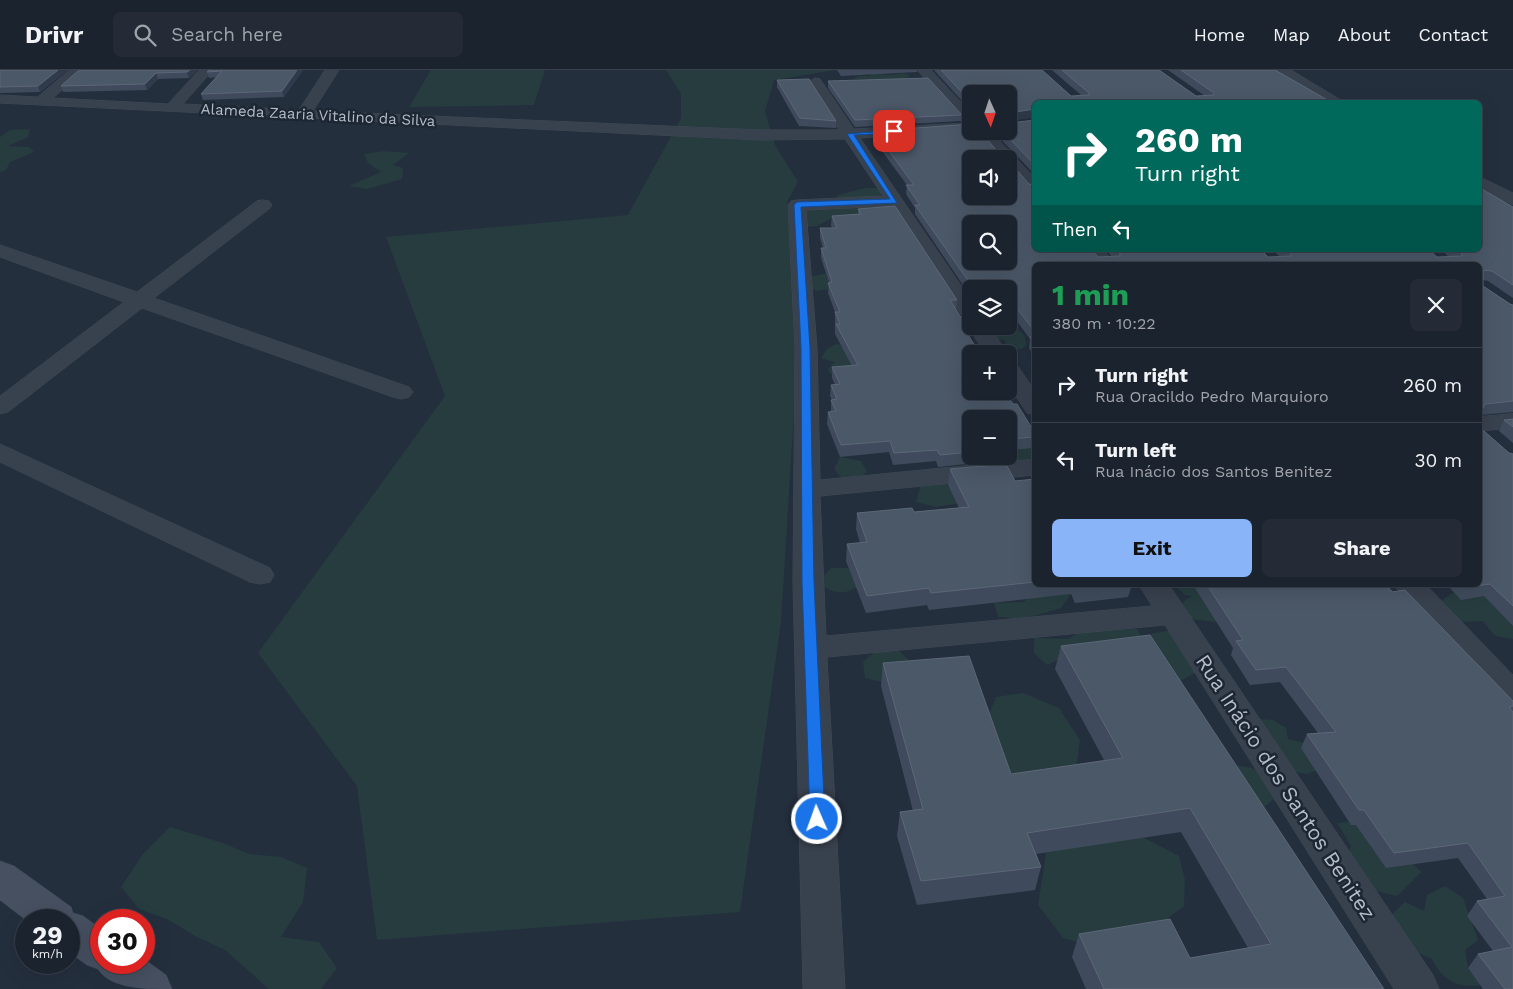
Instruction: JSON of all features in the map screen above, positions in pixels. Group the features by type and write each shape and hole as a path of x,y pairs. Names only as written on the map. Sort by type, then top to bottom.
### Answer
{"street":[{"path":"42,100 78,70"},
{"path":"173,107 206,70"},
{"path":"303,115 332,70"},
{"path":"1282,70 1334,100"},
{"path":"922,75 962,113"},
{"path":"835,81 816,82 962,302"},
{"name":"Alameda Zaaria Vitalino da Silva","path":"0,99 303,115 777,136 962,128"},
{"path":"989,140 999,150"},
{"path":"1017,169 1032,185"},
{"path":"1482,183 1513,200"},
{"path":"824,989 810,648 806,348 797,205 895,201"},
{"path":"0,407 263,205"},
{"path":"0,251 401,392"},
{"path":"1095,252 1105,262"},
{"path":"1017,382 1032,404"},
{"path":"1482,424 1513,421"},
{"path":"1482,433 1500,447"},
{"path":"0,452 260,575"},
{"path":"808,489 1032,467"},
{"name":"Rua Inácio dos Santos Benitez","path":"1155,587 1418,989"},
{"path":"1411,587 1513,695"},
{"path":"810,648 1174,614"},
{"path":"0,878 42,909"},
{"path":"131,974 151,989"}],"green space":[{"path":"431,70 545,70 534,105 409,107"},
{"path":"666,70 835,70 774,80 765,111 775,145 798,182 787,202 798,348 781,622 740,912 377,940 357,786 258,653 445,396 386,237 628,215 681,118 681,94"},
{"path":"904,73 910,76 907,78 914,80 853,79 859,76 870,76 871,74 891,75"},
{"path":"30,129 28,137 8,146 29,147 34,152 10,162 6,170 0,172 0,137 10,130"},
{"path":"385,151 409,153 393,165 403,168 402,179 367,189 349,186 381,172 368,163 364,154"},
{"path":"866,188 878,188 881,195 863,198 880,211 832,218 817,226 805,227 804,211 833,204 838,195"},
{"path":"836,273 837,288 817,291 809,288 809,281 813,276"},
{"path":"1017,329 1024,335 1027,345 1022,349 1017,349 1017,345 1006,345 1005,340 991,338 989,335 1017,335"},
{"path":"836,344 850,346 861,362 833,376 828,370 834,362 821,358 827,349"},
{"path":"1032,440 1032,461 1017,462 1017,450"},
{"path":"840,457 861,461 867,472 857,479 842,479 834,469"},
{"path":"944,479 949,488 974,501 936,507 916,502 922,481"},
{"path":"831,568 848,568 863,583 845,592 835,592 817,583"},
{"path":"1034,587 1066,587 1071,594 1061,608 1023,619 998,617 994,603 1024,602"},
{"path":"1176,587 1208,587 1217,622 1191,619 1178,612 1185,600 1192,596 1185,595"},
{"path":"1454,592 1484,596 1513,624 1513,639 1495,636 1483,621 1460,622 1441,601"},
{"path":"1137,629 1147,646 1151,634 1176,629 1201,670 1178,682 1066,656 1047,665 1034,653 1034,638 1068,639 1082,631"},
{"path":"877,650 898,650 911,662 896,685 865,678 863,662"},
{"path":"1023,693 1059,708 1080,740 1076,768 1048,782 996,769 987,719 996,697"},
{"path":"1260,719 1273,720 1286,728 1288,739 1313,745 1319,770 1308,773 1312,775 1286,770 1249,723"},
{"path":"1236,766 1244,766 1262,773 1271,782 1279,795 1258,812"},
{"path":"1366,820 1372,849 1398,848 1421,872 1397,896 1366,889 1347,857 1351,846 1337,823"},
{"path":"170,827 223,843 249,854 281,857 307,868 303,902 281,937 319,942 337,968 321,989 269,989 225,950 195,936 169,920 155,915 155,909 139,909 121,887 143,854"},
{"path":"1127,829 1179,856 1185,880 1184,906 1164,921 1110,951 1063,938 1038,905 1046,853"},
{"path":"1445,886 1463,898 1478,940 1465,950 1468,968 1481,985 1464,985 1451,981 1440,972 1432,959 1409,949 1391,915 1405,902 1424,911 1427,895"}],"building":[{"path":"0,70 58,70 38,86 0,87"},
{"path":"79,70 190,70 187,72 156,73 145,84 61,86"},
{"path":"209,70 297,70 282,91 201,94 222,71 207,72"},
{"path":"941,70 1042,70 1071,96 1089,95 1089,93 1062,70 1159,70 1196,96 1214,95 1214,93 1181,70 1275,70 1328,100 1032,100 1032,109 1018,112 1018,85 962,85 962,92"},
{"path":"928,78 962,115 855,120 828,81"},
{"path":"809,79 836,121 800,118 777,80"},
{"path":"1032,120 1032,162 1011,140 1018,140 1018,122"},
{"path":"962,125 962,140 988,140 996,150 962,150 962,205 1017,205 1017,170 1032,185 1032,252 1094,252 1098,257 1120,256 1118,252 1263,252 1268,257 1291,256 1289,252 1431,252 1437,257 1462,256 1460,252 1482,252 1482,189 1513,207 1513,285 1492,271 1483,270 1483,286 1513,305 1513,401 1485,404 1482,407 1482,262 1032,262 1032,328 1017,308 1017,280 968,280 915,205 920,205 906,185 914,185 874,131"},
{"path":"895,206 957,300 950,300 962,319 962,335 968,335 974,345 962,345 962,400 1010,400 1013,404 1017,404 1032,428 1032,437 1017,438 1017,410 962,410 962,453 940,455 937,450 894,453 890,441 841,445 828,412 836,411 831,400 837,399 831,385 840,384 832,367 858,365 836,324 840,324 835,312 840,312 828,283 832,282 821,248 826,248 820,228 837,228 832,216 861,214 858,209"},
{"path":"1513,419 1513,427 1504,420"},
{"path":"1482,431 1509,453 1513,454 1513,606 1490,584 1482,585"},
{"path":"1007,465 1015,481 1032,479 1032,582 931,593 929,588 867,596 847,544 867,542 857,513 912,508 914,512 969,507 950,469"},
{"path":"1208,587 1388,587 1392,592 1405,590 1513,701 1513,706 1509,707 1513,712 1513,989 1505,989 1478,954 1512,947 1477,901 1505,896 1468,843 1394,853 1364,810 1359,810 1307,734 1336,732 1286,667 1256,670 1236,641 1243,640"},
{"path":"1150,635 1384,989 1104,989 1079,934 1170,919 1190,958 1271,944 1190,808 1027,833 1041,867 921,881 900,812 923,809 883,663 969,656 1011,774 1123,758 1061,646"}],"route":[{"path":"817,819 808,582 806,348 797,205 895,201 850,134 894,131"}]}
